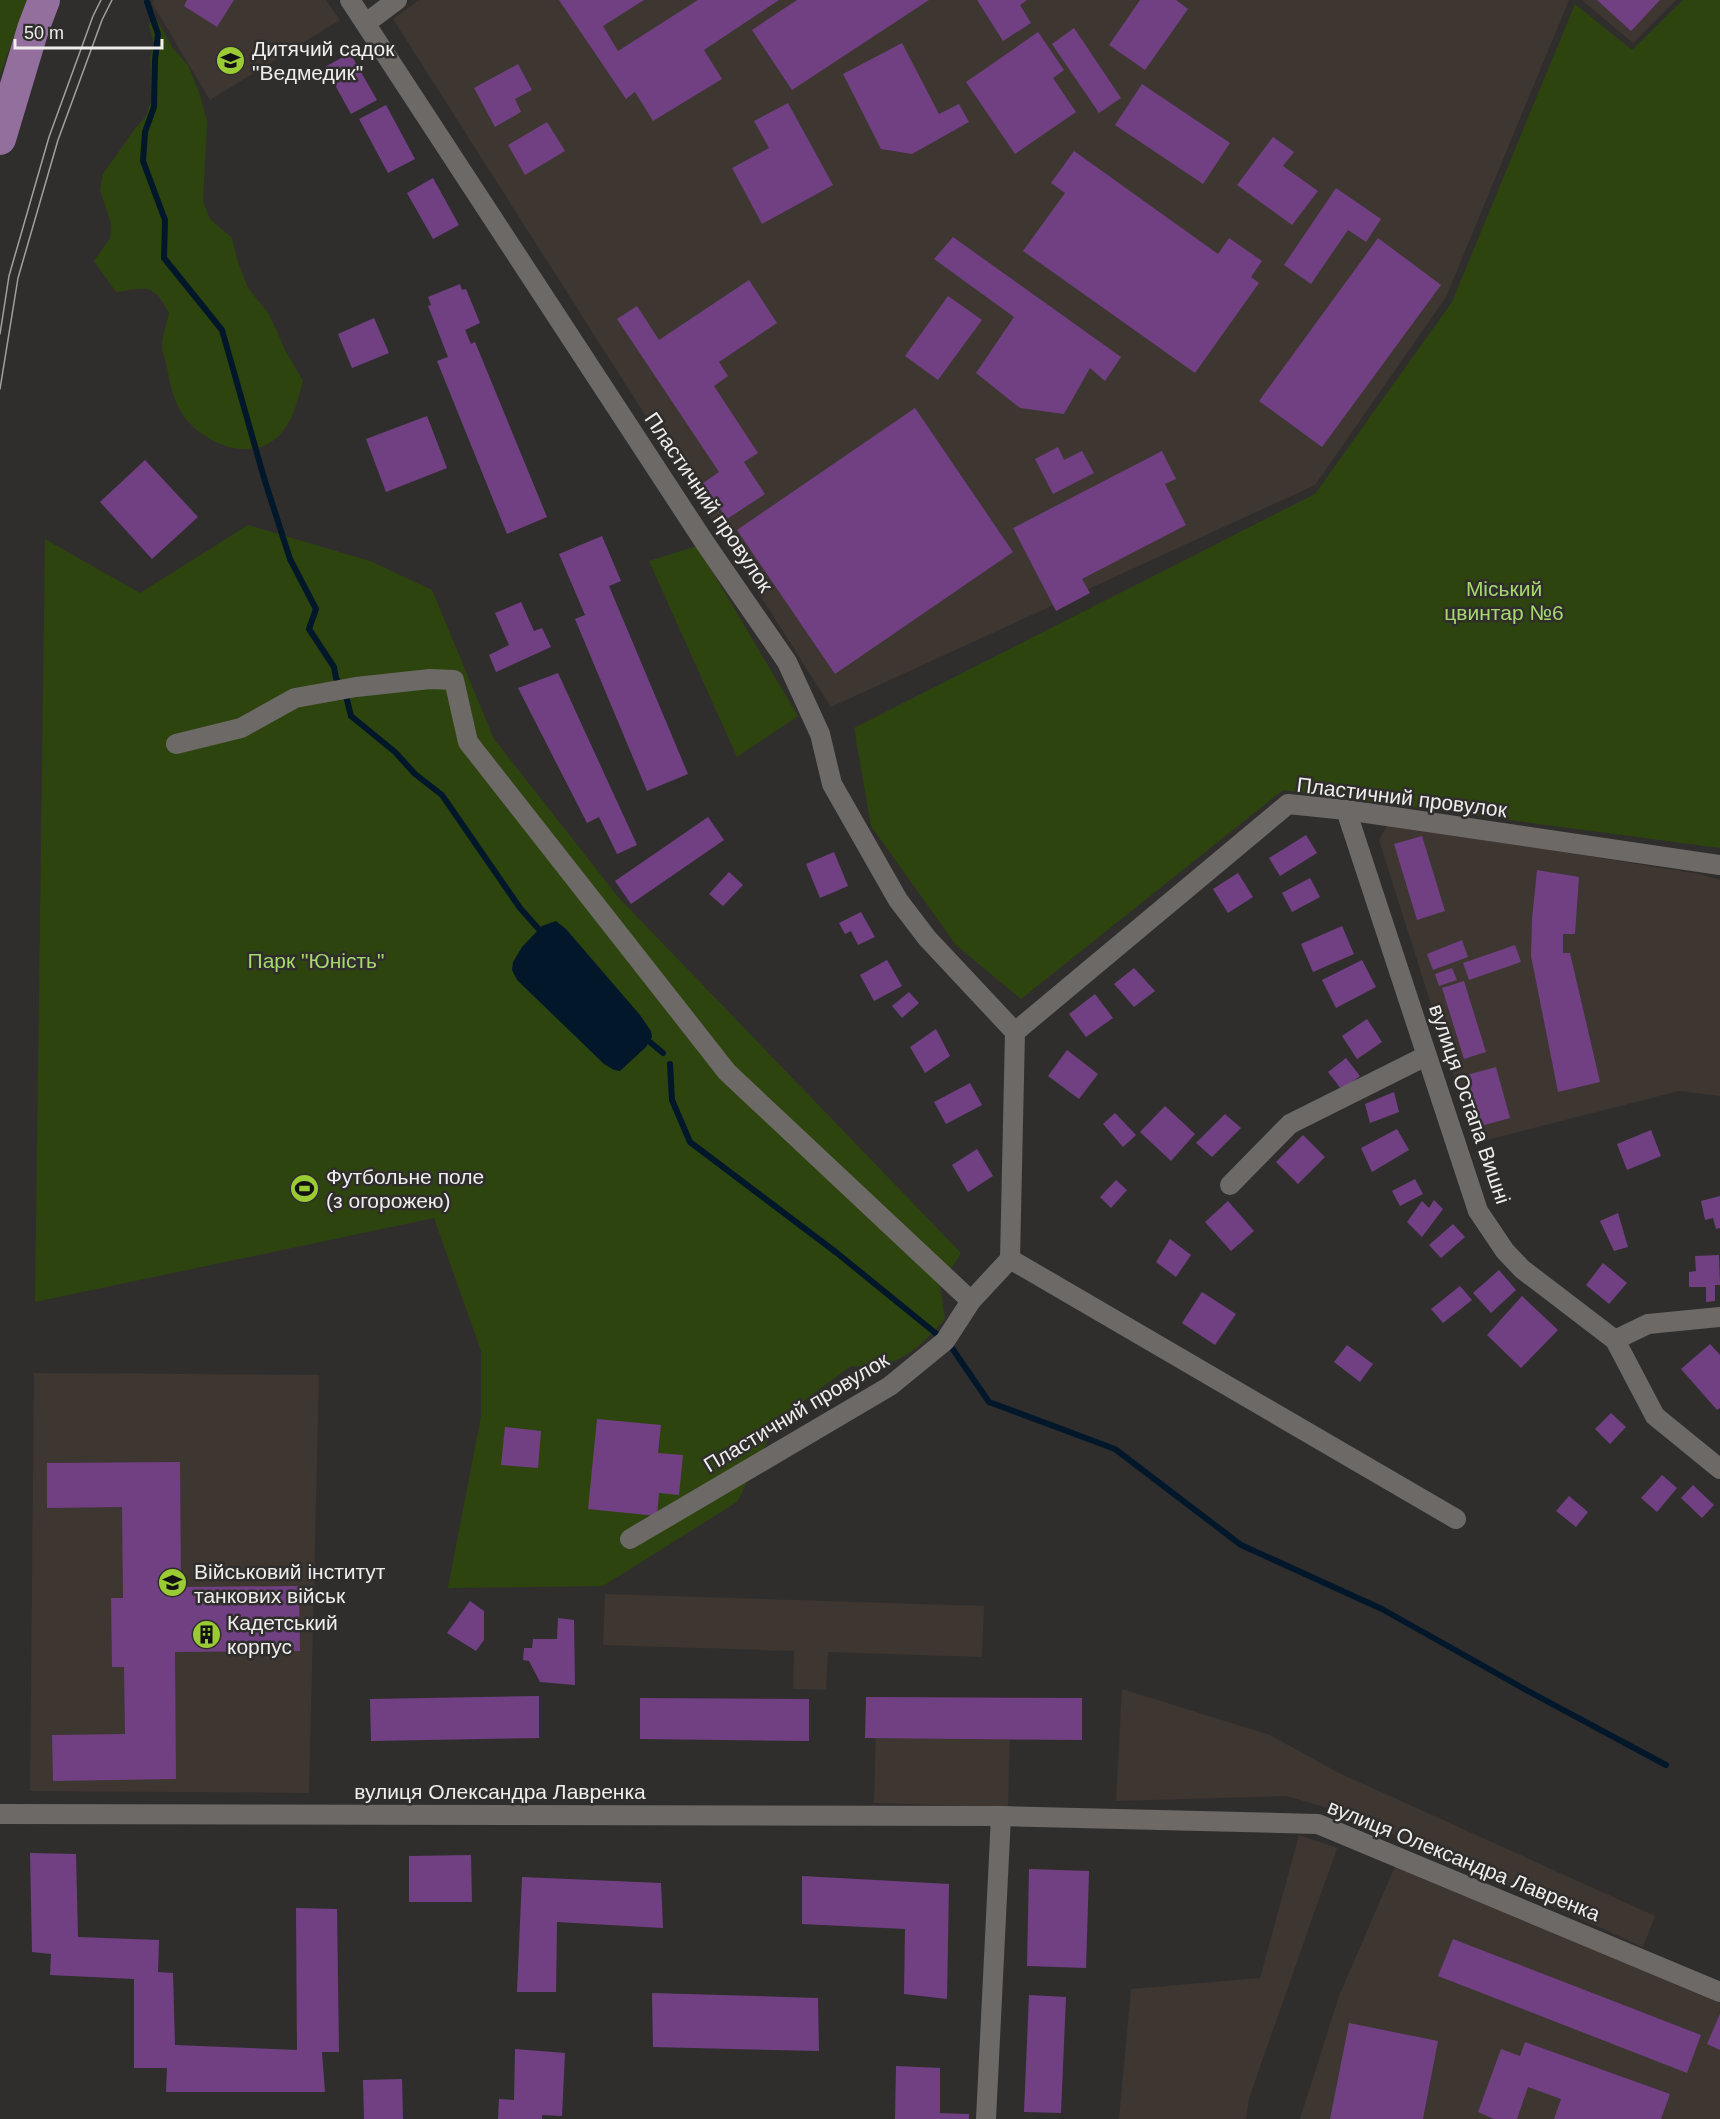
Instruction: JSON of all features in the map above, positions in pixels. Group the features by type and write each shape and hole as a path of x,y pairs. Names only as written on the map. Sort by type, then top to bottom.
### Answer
{"main road":[{"path":"0,139 44,0"}],"street":[{"name":"Пластичний провулок","path":"350,0 705,543 787,662 820,734 832,784 898,900 927,938 1015,1032 1288,804 1346,810 1720,865"},
{"path":"366,23 398,0"},
{"path":"176,744 241,728 295,698 356,687 430,679 454,680 468,742 727,1072 971,1301"},
{"name":"вулиця Остапа Вишні","path":"1346,810 1478,1211 1500,1243 1522,1269 1615,1340 1655,1416 1720,1469"},
{"path":"1015,1032 1010,1259 1456,1519"},
{"path":"1230,1185 1290,1124 1426,1056"},
{"name":"Пластичний провулок","path":"630,1539 890,1386 945,1341 971,1301 1010,1259"},
{"path":"1615,1340 1648,1324 1720,1317"},
{"name":"вулиця Олександра Лавренка","path":"0,1814 1001,1816 1318,1824 1720,1992"},
{"path":"986,2119 1001,1816"}],"shaded area":[{"name":"Дитячий садок \"Ведмедик\"","path":"154,0 326,0 340,20 210,100 152,3"},
{"path":"419,0 1569,0 1446,297 1315,485 831,707 393,19"},
{"path":"1582,0 1676,0 1633,43"},
{"path":"1388,824 1699,874 1720,880 1720,1096 1679,1091 1475,1143 1379,840"},
{"name":"Військовий інститут танкових військ","path":"34,1373 319,1375 309,1793 30,1791"},
{"path":"605,1594 984,1606 982,1657 828,1652 826,1690 793,1689 794,1651 603,1645"},
{"path":"1122,1689 1270,1735 1339,1773 1655,1916 1643,1947 1343,1812 1286,1796 1116,1801"},
{"path":"877,1697 1011,1698 1008,1807 874,1803"},
{"path":"1299,1835 1337,1848 1249,2098 1246,2119 1119,2119 1131,1989 1260,1978"},
{"path":"1399,1857 1720,1992 1720,2119 1300,2119 1339,1996"}],"green space":[{"path":"0,0 27,0 0,75"},
{"name":"Міський цвинтар №6","path":"1683,0 1720,0 1720,848 1283,790 1021,999 956,945 871,826 854,728 1315,494 1452,302 1575,4 1632,50"},
{"path":"154,15 174,50 188,65 200,95 207,121 203,201 210,219 232,238 248,288 269,314 285,350 303,381 295,408 286,427 271,442 258,448 230,447 216,442 203,435 183,415 174,398 162,351 162,340 169,313 158,296 148,289 116,292 94,261 110,238 111,223 100,190 103,174 146,116 152,98 150,57 154,44 149,25"},
{"name":"Парк \"Юність\"","path":"248,525 370,561 432,590 494,739 618,897 961,1253 940,1286 945,1319 925,1340 915,1349 893,1361 881,1365 851,1366 778,1420 737,1502 603,1586 448,1588 481,1416 481,1351 434,1218 35,1302 45,539 140,593"},
{"path":"697,546 798,716 737,757 649,561"}],"water":[{"path":"556,921 566,929 651,1031 652,1037 646,1047 620,1071 604,1064 517,980 512,970 513,962 522,947 542,926"}],"building":[{"path":"187,0 234,0 217,27 184,6"},
{"path":"559,0 644,0 603,26 618,51 698,0 779,0 704,50 722,79 653,121 635,92 626,99"},
{"path":"797,0 929,0 792,90 752,30"},
{"path":"977,0 1027,0 1020,5 1031,23 1003,41"},
{"path":"1140,0 1176,0 1188,9 1145,70 1109,45"},
{"path":"1597,0 1660,0 1631,31"},
{"path":"1074,28 1121,98 1099,113 1052,44"},
{"path":"1038,32 1064,70 1053,78 1076,112 1015,154 966,82"},
{"path":"902,43 939,114 959,104 969,122 912,154 881,149 843,74"},
{"path":"350,53 377,100 351,114 325,67"},
{"path":"518,64 532,90 515,99 521,112 495,127 474,88"},
{"path":"1142,84 1230,143 1203,184 1115,125"},
{"path":"788,103 833,185 762,224 732,168 769,148 754,121"},
{"path":"386,105 415,159 388,173 359,119"},
{"path":"547,122 565,151 525,175 508,145"},
{"path":"1273,137 1294,152 1283,166 1318,191 1292,225 1237,185"},
{"path":"1074,151 1218,254 1229,238 1262,261 1251,277 1259,283 1195,373 1023,251 1065,193 1051,183"},
{"path":"433,178 459,225 433,239 407,193"},
{"path":"1336,188 1381,219 1366,242 1348,230 1311,284 1284,265"},
{"path":"953,237 1121,357 1105,381 1090,368 1064,414 1020,408 976,373 1014,317 934,259"},
{"path":"1378,238 1441,285 1322,447 1259,401"},
{"path":"749,280 777,323 719,362 728,376 714,386 758,453 744,462 765,494 727,519 703,483 719,472 617,319 637,306 659,340"},
{"path":"460,284 462,290 466,289 480,323 465,330 471,344 475,342 547,517 507,534 437,361 448,357 428,306 431,305 428,297"},
{"path":"948,296 982,320 938,380 905,356"},
{"path":"374,318 389,353 352,368 338,334"},
{"path":"915,408 1013,552 835,674 737,530"},
{"path":"427,416 447,468 386,492 366,439"},
{"path":"1058,447 1064,460 1082,451 1094,473 1053,494 1035,459"},
{"path":"1162,451 1176,479 1165,484 1186,525 1082,579 1090,593 1056,611 1013,528"},
{"path":"145,460 198,517 152,559 100,502"},
{"path":"602,536 621,581 609,586 688,774 647,791 575,619 585,615 559,554"},
{"path":"521,602 534,631 542,628 551,647 496,672 489,655 509,645 495,613"},
{"path":"558,673 637,845 617,854 599,817 587,823 518,688"},
{"path":"708,817 724,840 631,904 615,881"},
{"path":"1306,835 1317,853 1280,876 1269,858"},
{"path":"1422,836 1445,911 1417,920 1394,844"},
{"path":"834,852 848,886 820,898 806,864"},
{"path":"1537,870 1579,877 1575,934 1563,934 1563,953 1570,953 1600,1082 1558,1092 1531,956"},
{"path":"729,872 743,885 723,906 709,894"},
{"path":"1238,873 1253,897 1228,913 1213,889"},
{"path":"1310,878 1320,897 1292,912 1282,893"},
{"path":"861,912 875,937 858,945 851,931 845,934 839,923"},
{"path":"1342,926 1354,954 1313,972 1301,944"},
{"path":"1462,940 1468,957 1433,970 1427,954"},
{"path":"1515,945 1521,962 1469,980 1463,963"},
{"path":"887,960 902,986 874,1001 860,975"},
{"path":"1362,960 1376,987 1336,1008 1322,980"},
{"path":"1134,968 1155,991 1134,1007 1114,984"},
{"path":"1452,968 1457,980 1439,986 1435,974"},
{"path":"1464,981 1486,1052 1464,1059 1442,988"},
{"path":"909,992 919,1003 902,1018 892,1006"},
{"path":"1095,994 1113,1018 1086,1037 1069,1014"},
{"path":"1367,1019 1382,1042 1357,1059 1342,1036"},
{"path":"936,1029 950,1056 925,1073 910,1047"},
{"path":"1067,1050 1098,1074 1079,1099 1048,1076"},
{"path":"1346,1058 1360,1076 1342,1090 1328,1072"},
{"path":"1496,1067 1510,1118 1481,1126 1467,1075"},
{"path":"970,1083 982,1105 946,1124 934,1102"},
{"path":"1394,1092 1399,1112 1370,1123 1365,1104"},
{"path":"1165,1106 1195,1134 1171,1161 1140,1132"},
{"path":"1115,1113 1136,1135 1123,1147 1103,1124"},
{"path":"1225,1114 1241,1128 1212,1157 1196,1143"},
{"path":"1397,1129 1409,1150 1372,1172 1361,1148"},
{"path":"1651,1130 1661,1156 1627,1170 1617,1144"},
{"path":"1303,1135 1325,1157 1298,1184 1276,1162"},
{"path":"977,1149 993,1176 968,1192 952,1165"},
{"path":"1415,1179 1423,1194 1400,1206 1392,1191"},
{"path":"1116,1180 1127,1190 1111,1208 1100,1197"},
{"path":"1720,1196 1720,1228 1716,1229 1713,1218 1705,1220 1701,1201"},
{"path":"1434,1200 1443,1209 1422,1237 1407,1222 1422,1201 1429,1208"},
{"path":"1228,1201 1254,1231 1231,1251 1205,1222"},
{"path":"1618,1213 1628,1247 1614,1251 1600,1221"},
{"path":"1453,1224 1465,1237 1441,1258 1429,1245"},
{"path":"1170,1239 1191,1255 1176,1277 1156,1262"},
{"path":"1719,1255 1720,1285 1715,1285 1715,1301 1706,1302 1706,1287 1689,1287 1689,1272 1696,1271 1695,1256"},
{"path":"1603,1263 1627,1283 1609,1304 1586,1285"},
{"path":"1499,1270 1516,1290 1491,1313 1473,1293"},
{"path":"1460,1286 1472,1300 1443,1323 1431,1309"},
{"path":"1202,1292 1236,1314 1215,1345 1182,1323"},
{"path":"1522,1296 1558,1330 1521,1368 1487,1335"},
{"path":"1710,1344 1720,1355 1720,1408 1717,1410 1681,1369"},
{"path":"1347,1345 1373,1364 1360,1382 1334,1362"},
{"path":"1611,1413 1626,1427 1610,1444 1595,1429"},
{"path":"597,1419 661,1425 658,1453 683,1455 679,1495 659,1493 657,1516 588,1509"},
{"path":"505,1427 541,1431 538,1468 501,1465"},
{"name":"Кадетський корпус","path":"180,1462 181,1587 299,1586 300,1651 175,1652 176,1779 53,1781 52,1735 125,1734 124,1667 112,1667 111,1598 123,1598 122,1507 47,1508 47,1463"},
{"path":"1662,1475 1677,1488 1657,1512 1641,1498"},
{"path":"1693,1485 1714,1505 1702,1518 1681,1498"},
{"path":"1569,1496 1588,1512 1576,1527 1556,1511"},
{"path":"470,1601 484,1611 484,1640 476,1651 447,1633"},
{"path":"558,1618 574,1620 575,1685 540,1682 529,1661 523,1660 524,1648 532,1648 533,1639 557,1639"},
{"path":"539,1696 539,1738 371,1741 370,1699"},
{"path":"866,1697 1082,1698 1082,1740 865,1738"},
{"path":"640,1698 809,1699 809,1741 640,1739"},
{"path":"30,1853 76,1854 78,1937 159,1940 158,1972 173,1973 175,2045 297,2050 296,1908 337,1909 339,2052 322,2052 325,2092 166,2092 167,2068 134,2068 134,1979 50,1975 51,1954 32,1952"},
{"path":"471,1855 472,1902 409,1902 409,1856"},
{"path":"1029,1869 1089,1871 1086,1968 1027,1966"},
{"path":"802,1876 949,1884 947,1999 904,1994 905,1929 802,1924"},
{"path":"522,1877 661,1883 663,1928 557,1922 556,1992 517,1992"},
{"path":"1453,1939 1701,2035 1687,2073 1438,1976"},
{"path":"652,1993 818,1998 819,2051 653,2047"},
{"path":"1029,1995 1066,1997 1061,2113 1024,2112"},
{"path":"1720,2014 1720,2050 1707,2044"},
{"path":"1349,2023 1438,2041 1423,2119 1330,2119"},
{"path":"1525,2042 1670,2094 1661,2119 1554,2119 1561,2099 1528,2087 1517,2119 1494,2119 1478,2112 1501,2049 1520,2056"},
{"path":"515,2049 565,2053 562,2116 542,2115 542,2119 498,2119 499,2099 514,2100"},
{"path":"896,2066 940,2068 940,2113 969,2114 969,2119 895,2119"},
{"path":"402,2079 403,2119 364,2119 363,2080"}],"waterway":[{"path":"147,2 158,34 154,107 145,132 143,161 165,220 164,258 222,330 264,478 290,559 316,609 309,629 334,667 336,678 346,696 351,716 395,752 415,774 442,795 520,908 544,935"},
{"path":"645,1038 663,1053"},
{"path":"670,1064 672,1100 690,1142 837,1253 939,1336"},
{"path":"952,1348 989,1402 1115,1449 1241,1545 1382,1609 1666,1765"}],"tram line":[{"path":"0,334 9,276 49,137 93,16 101,0"},
{"path":"0,389 18,278 58,140 102,20 112,0"}],"place":[{"name":"Дитячий садок \"Ведмедик\"","path":"231,60"},
{"name":"Футбольне поле (з огорожею)","path":"305,1188"},
{"name":"Військовий інститут танкових військ","path":"173,1583"},
{"name":"Кадетський корпус","path":"206,1634"}]}
